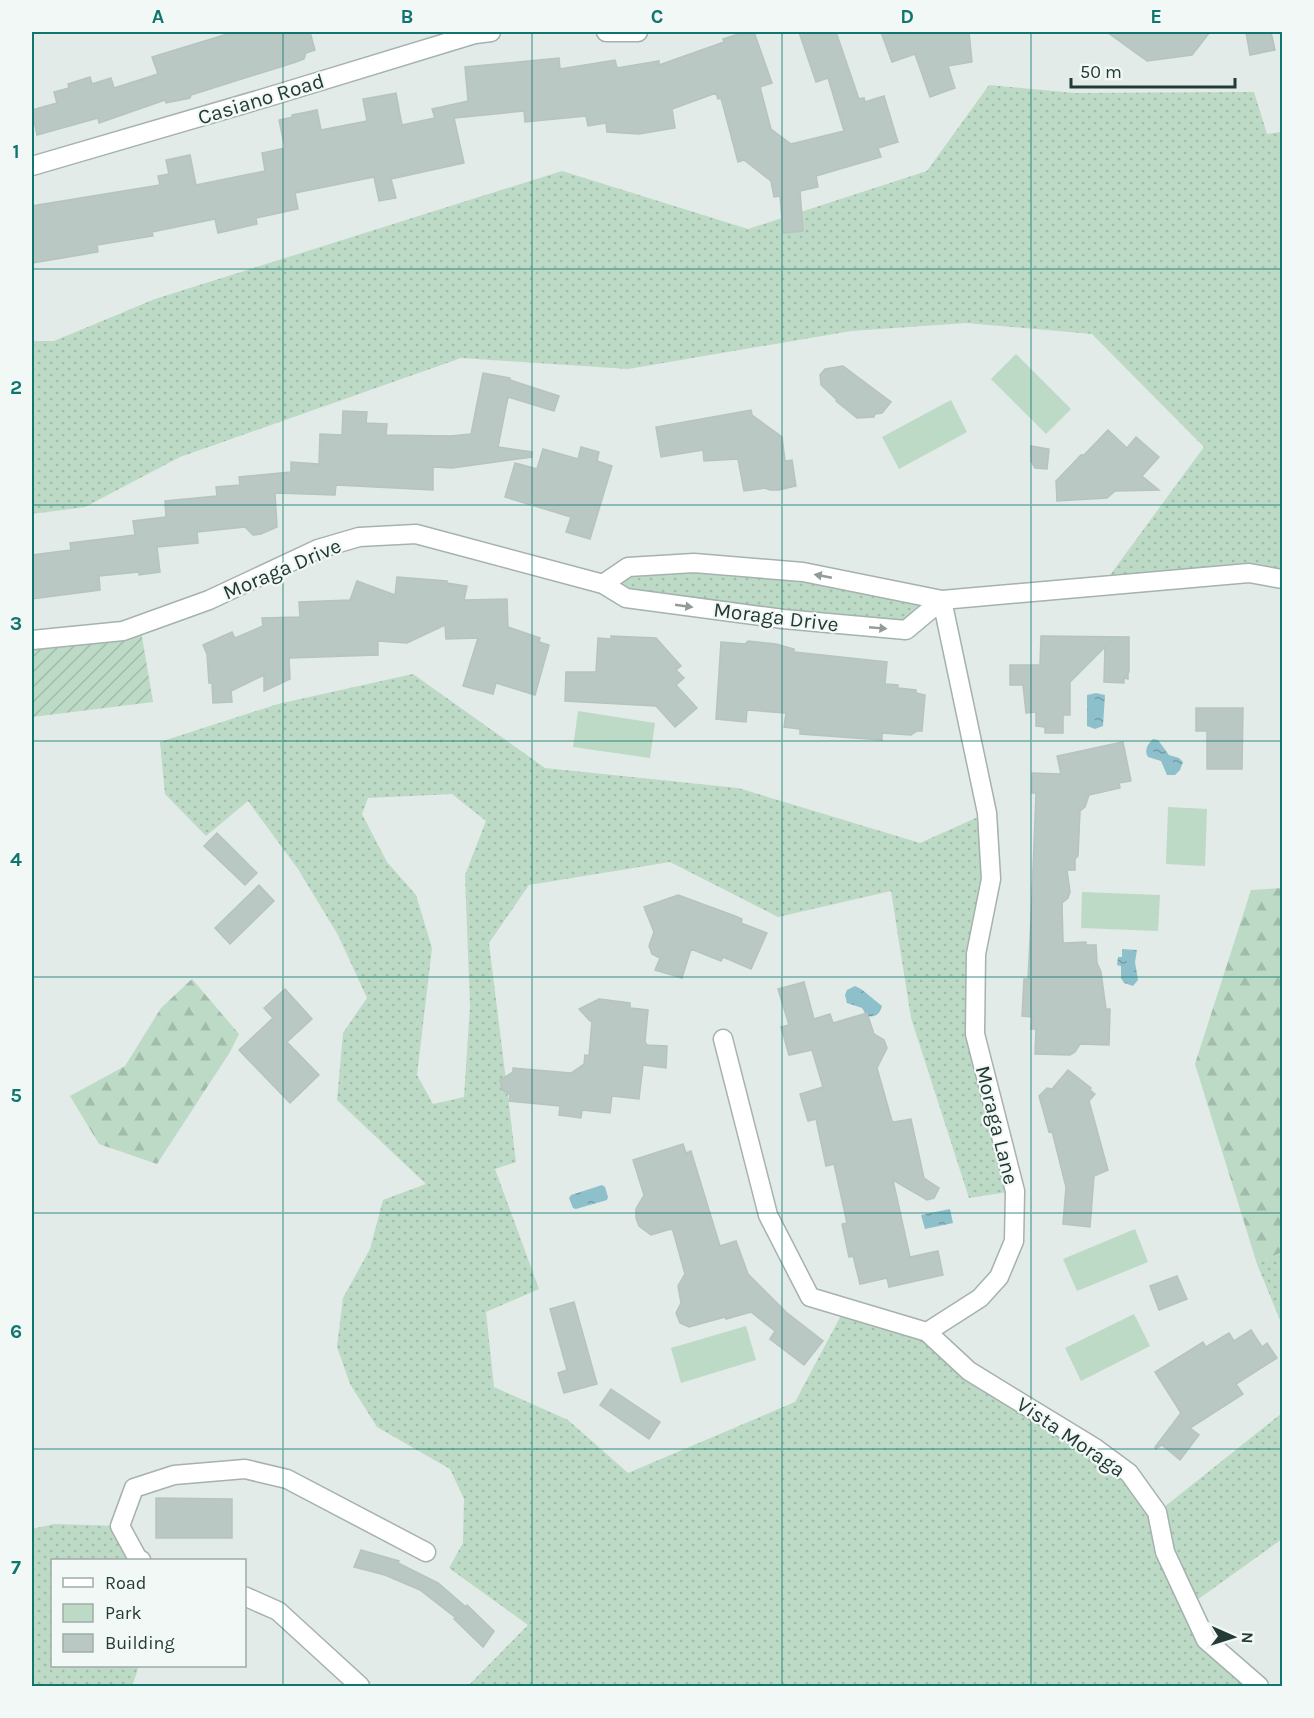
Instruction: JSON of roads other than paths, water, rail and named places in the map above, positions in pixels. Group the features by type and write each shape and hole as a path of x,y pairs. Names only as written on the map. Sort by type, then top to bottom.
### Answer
{"street":[{"name":"Casiano Road","path":"32,166 475,34 491,32"},
{"path":"606,32 638,32"},
{"name":"Moraga Drive","path":"32,640 123,631 209,600 318,549 359,537 416,534 603,584 626,598 783,619 906,630 942,600"},
{"path":"603,584 628,567 694,563 803,572 942,600 1249,573 1282,579"},
{"name":"Moraga Lane","path":"927,1332 980,1298 999,1277 1014,1240 1015,1201 1015,1191 975,1034 976,954 991,879 987,813 942,600"},
{"path":"723,1039 768,1215 810,1297 927,1332"},
{"name":"Vista Moraga","path":"927,1332 969,1371 1095,1449 1129,1473 1157,1512 1165,1552 1206,1640 1258,1686"},
{"path":"138,1559 120,1526 134,1488 174,1475 244,1469 287,1479 426,1552"},
{"path":"246,1597 278,1611 360,1686"}],"water":[{"path":"1096,693 1105,695 1103,726 1095,729 1087,726 1087,695"},
{"path":"1153,739 1158,740 1169,755 1183,762 1175,775 1167,775 1161,761 1148,757 1147,748"},
{"path":"1122,949 1137,950 1135,962 1138,980 1133,986 1124,983 1121,978 1121,966 1117,965 1118,957 1122,957"},
{"path":"855,986 882,1006 877,1015 867,1016 862,1008 847,1003 845,995 847,990"},
{"path":"602,1185 605,1187 607,1200 573,1208 569,1198 571,1195"},
{"path":"950,1209 953,1223 925,1229 921,1215"}]}
